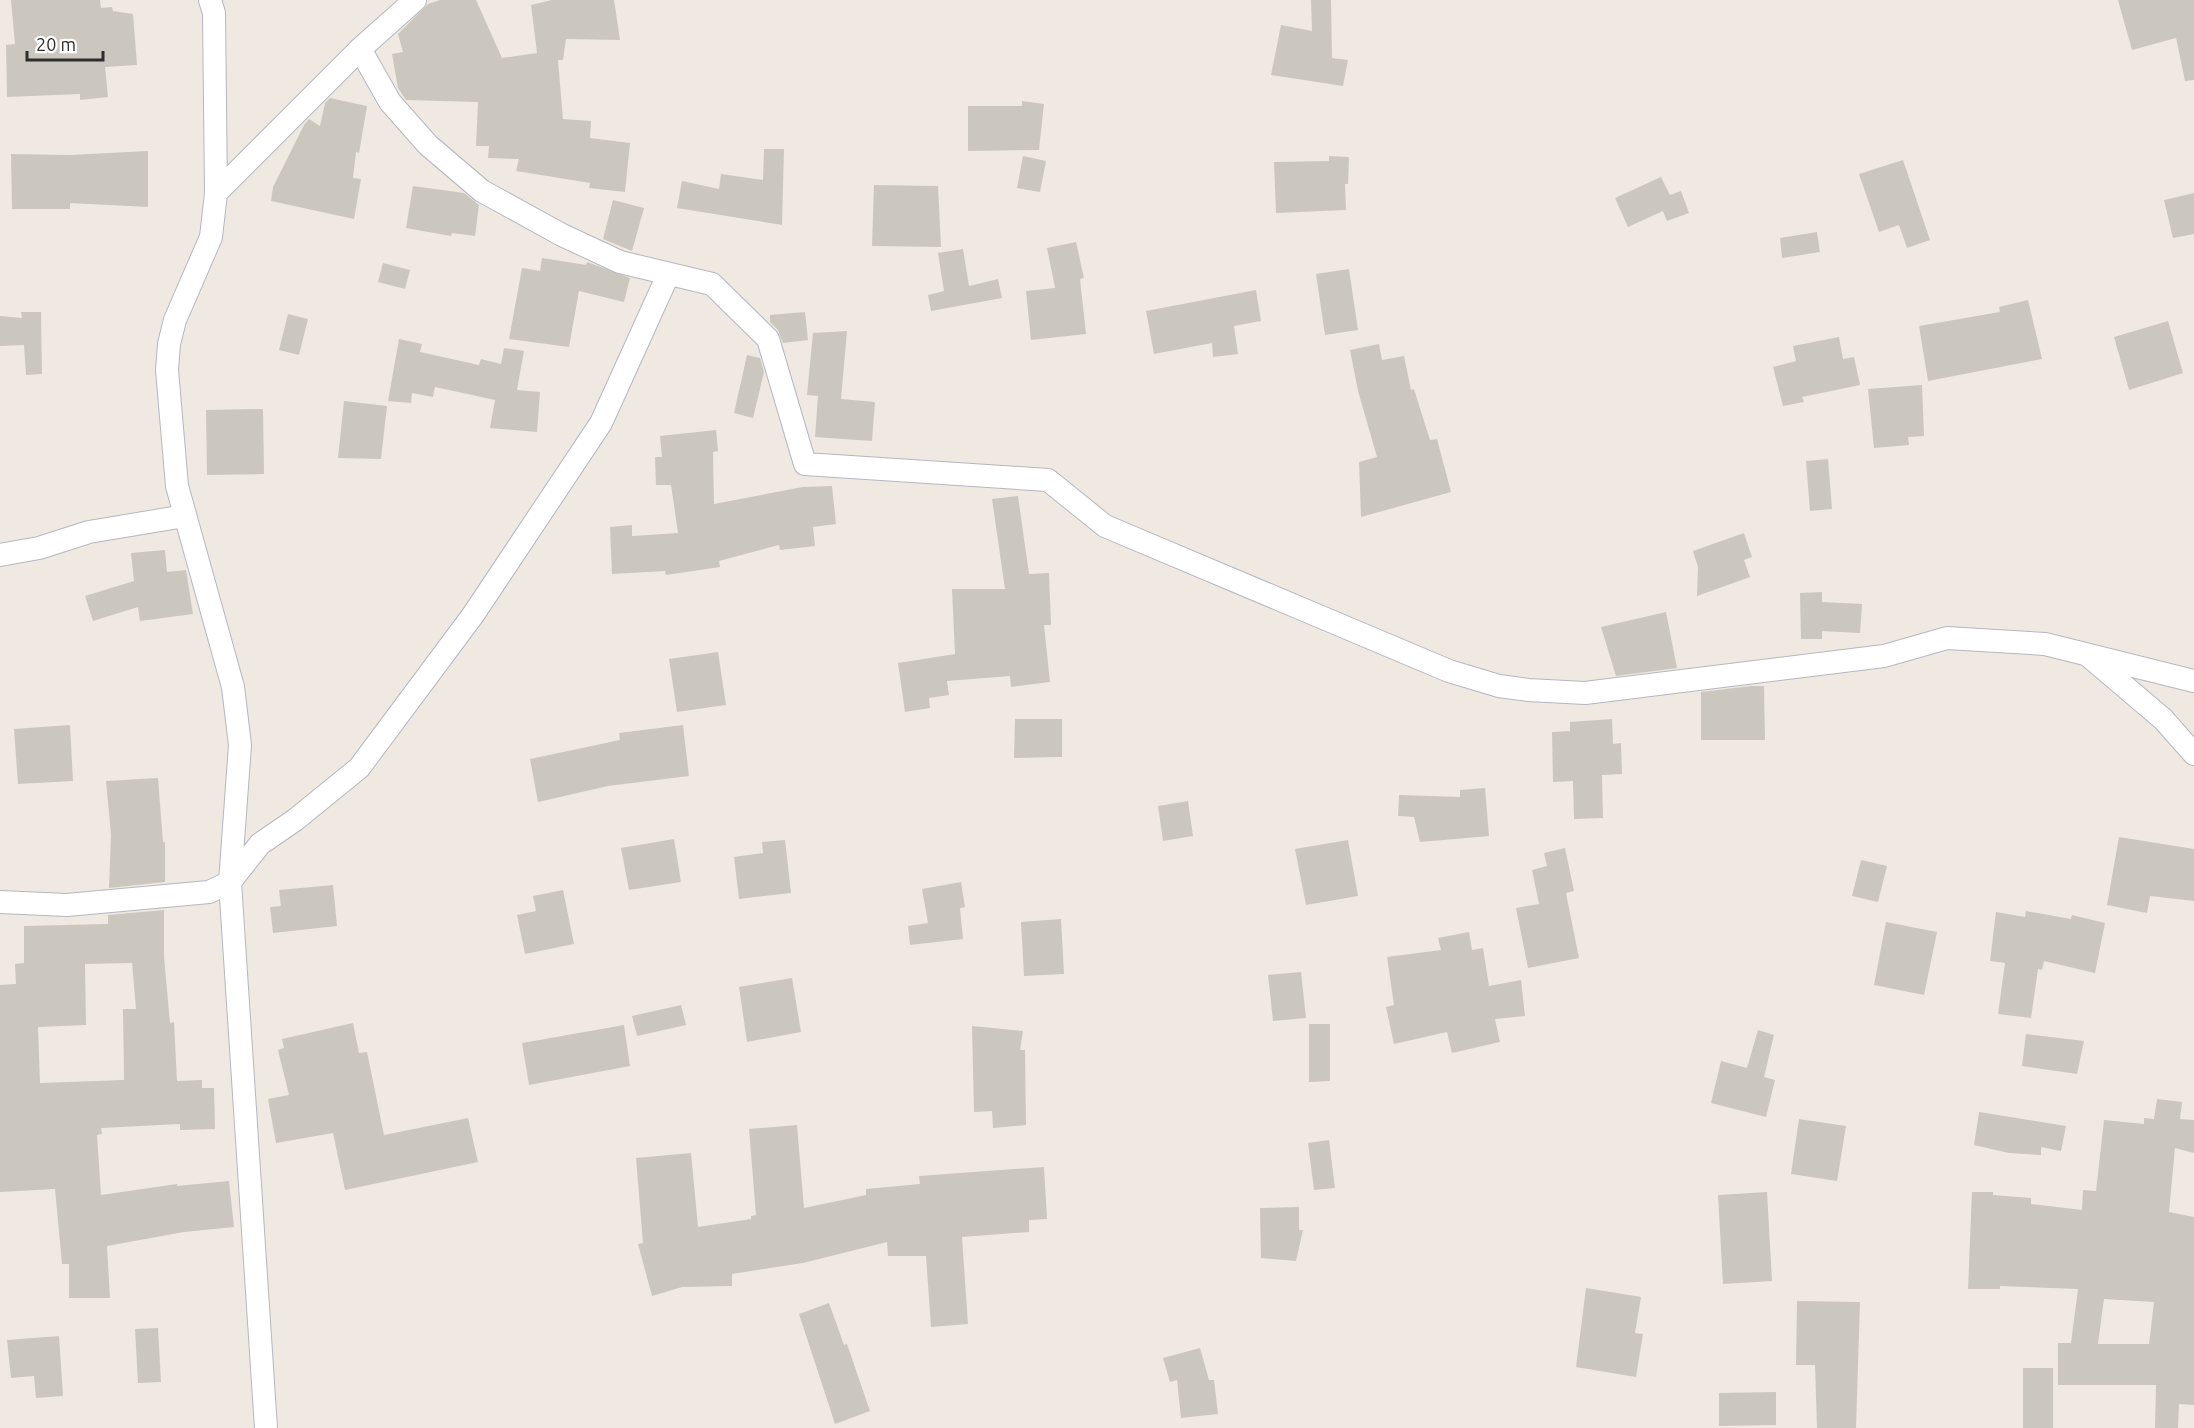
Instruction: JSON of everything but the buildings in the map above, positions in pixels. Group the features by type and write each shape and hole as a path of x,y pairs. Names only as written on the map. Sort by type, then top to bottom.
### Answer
{"street":[{"path":"210,0 214,14 216,193 212,237 175,321 169,344 167,370 176,468 185,516 233,687 240,745 230,882 266,1428"},
{"path":"216,193 360,49 415,0"},
{"path":"360,49 390,102 428,146 482,190 562,235 620,262 712,284 768,339 805,464 1048,480 1105,526 1449,671 1499,686 1585,693 1884,656 1947,638 2045,644 2194,681"},
{"path":"0,902 78,904 209,892 230,882 260,844 295,820 359,768 473,615 601,423 668,275"},
{"path":"0,555 39,548 90,532 185,516"},
{"path":"2086,653 2163,719 2194,754"}]}
